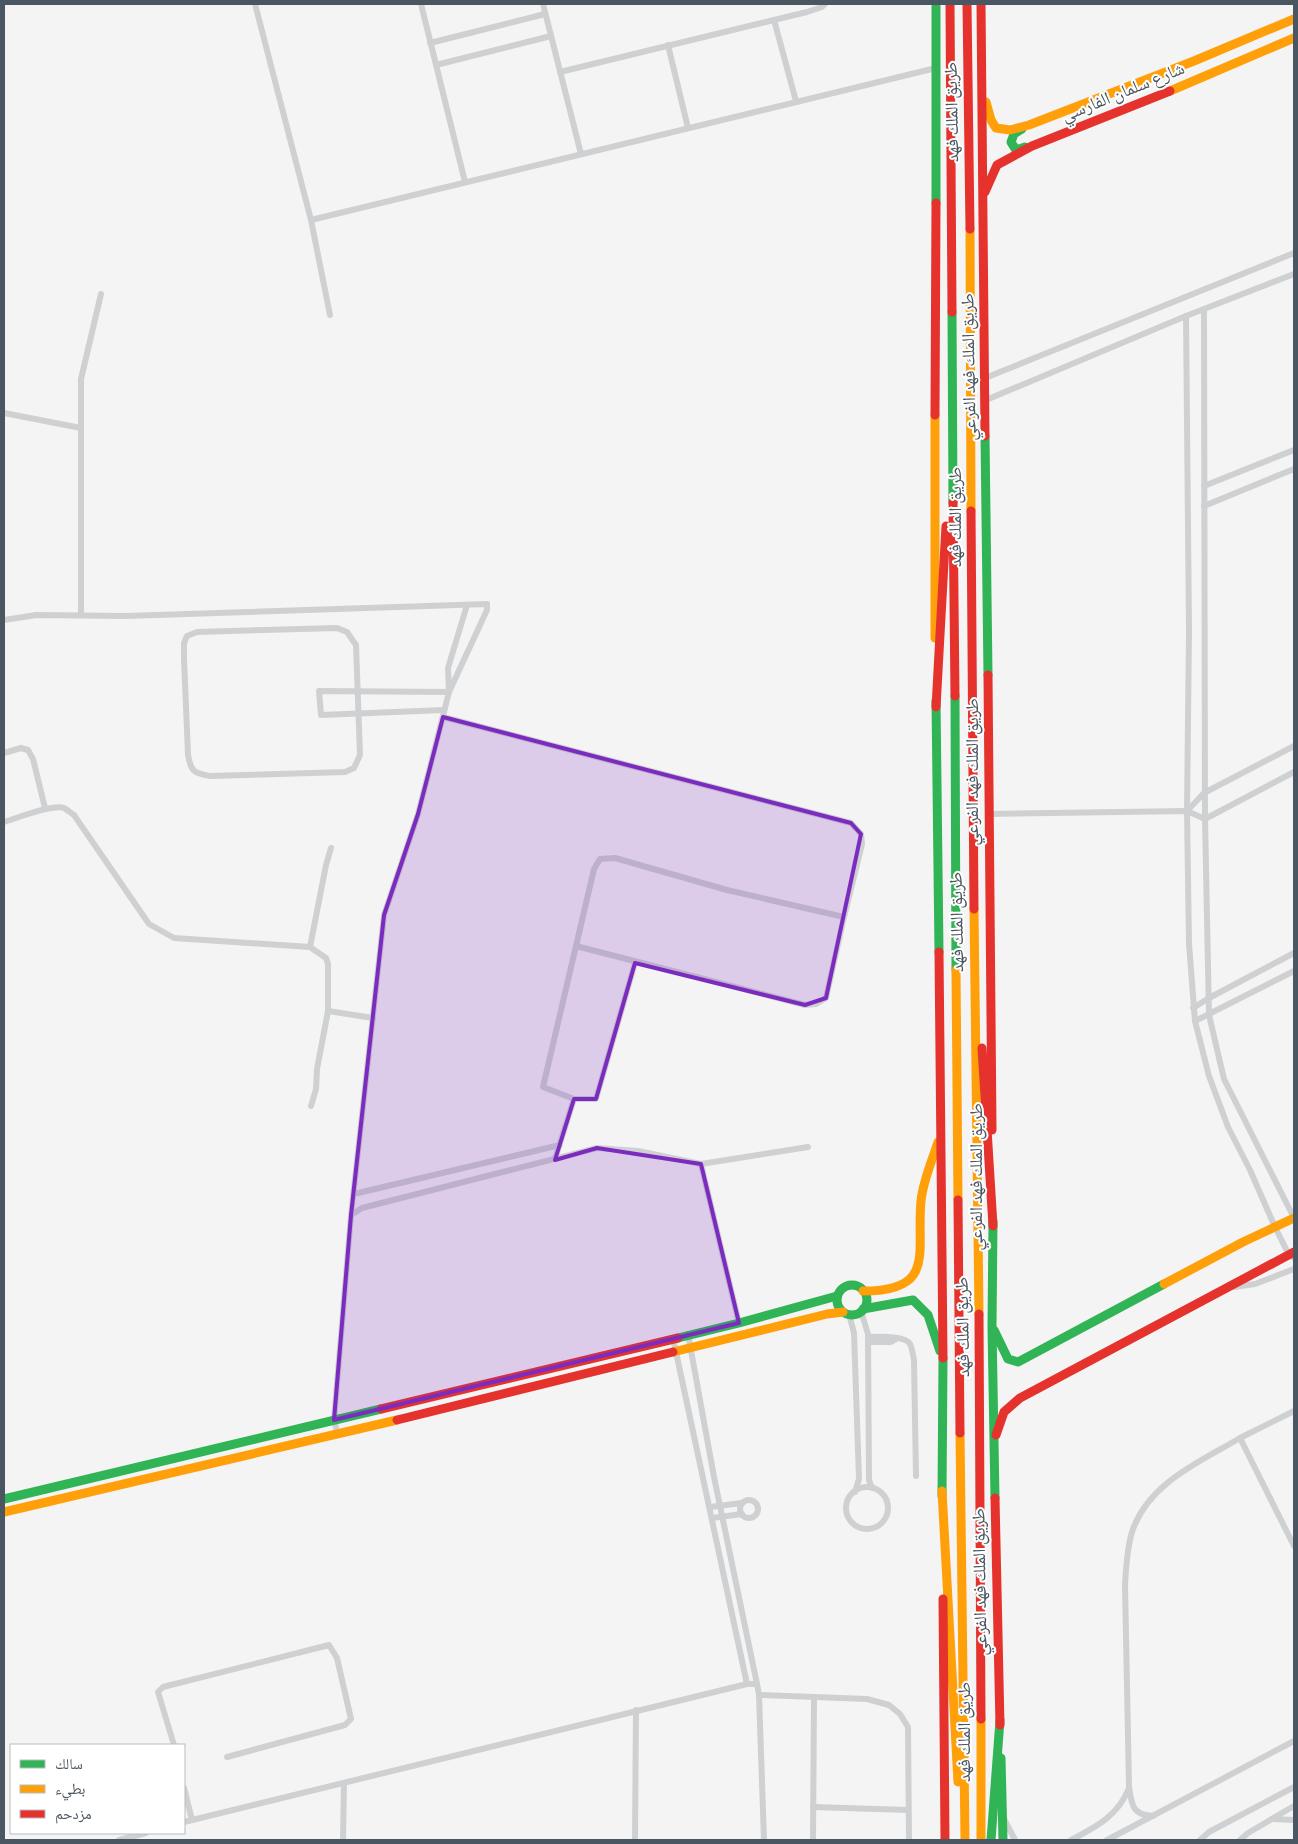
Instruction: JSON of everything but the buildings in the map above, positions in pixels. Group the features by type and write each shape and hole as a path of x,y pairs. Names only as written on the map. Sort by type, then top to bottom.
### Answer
{"main road":[{"name":"طريق الملك فهد الفرعي","path":"936,4 934,580 943,1360 942,1491 945,1840"},
{"name":"طريق الملك فهد","path":"950,4 958,1357 965,1840"},
{"name":"طريق الملك فهد","path":"967,4 971,317 973,879 982,1508 981,1840"},
{"name":"طريق الملك فهد الفرعي","path":"981,4 986,400 988,814 994,1226 992,1327 1004,1840"},
{"name":"شارع سلمان الفارسي","path":"983,92 996,128 1010,130 1029,125 1194,61 1294,19"},
{"name":"شارع سلمان الفارسي","path":"983,197 997,166 1032,146 1148,100 1294,38"},
{"path":"1029,125 1014,134 1011,142 1016,150 1032,146"},
{"path":"936,707 952,404"},
{"path":"973,879 994,1226"},
{"path":"863,1291 891,1289 907,1282 917,1272 920,1261 921,1201 941,1132"},
{"path":"992,1327 1008,1359 1018,1362 1242,1242 1294,1218"},
{"path":"995,1440 1004,1412 1020,1398 1293,1255"},
{"path":"4,1512 338,1435 827,1314 857,1314 862,1310 866,1301 863,1291 858,1287 850,1285 842,1288 838,1296 837,1303 846,1313"},
{"path":"4,1499 739,1323 838,1296"},
{"path":"862,1310 913,1300 928,1315 943,1360"},
{"path":"942,1491 960,1840"},
{"path":"990,1840 1000,1720"}],"street":[{"path":"255,4 312,220 330,315"},
{"path":"421,4 465,182"},
{"path":"543,4 582,154"},
{"path":"560,72 807,12 822,7 825,4"},
{"path":"430,43 545,14"},
{"path":"774,20 796,101"},
{"path":"436,64 551,36"},
{"path":"668,46 688,128"},
{"path":"312,220 936,68"},
{"path":"985,378 1294,253"},
{"path":"986,400 1186,316 1294,274"},
{"path":"81,615 81,379 101,294"},
{"path":"1204,310 1204,793 1210,1015 1224,1079 1294,1218"},
{"path":"1186,316 1189,631 1187,811 1189,944 1195,1021 1208,1076 1228,1127 1250,1170 1275,1227 1293,1255"},
{"path":"4,413 81,428"},
{"path":"1204,486 1294,450"},
{"path":"1204,506 1294,469"},
{"path":"4,620 36,615 136,615 487,604 487,610 449,692 418,814 384,915 351,1215 334,1420 338,1435"},
{"path":"449,692 448,668 467,605"},
{"path":"338,628 347,632 356,645 357,691 360,755 354,768 345,772 210,776 196,773 190,766 184,643 187,636 197,632 338,628"},
{"path":"449,692 319,691 321,715 444,714 851,824 861,834 862,844 826,998 816,1004 805,1005 635,963 576,946"},
{"path":"1187,811 1204,793 1294,746"},
{"path":"4,753 21,748 28,750 33,759 45,808"},
{"path":"1205,819 1294,772"},
{"path":"4,822 40,812 45,808 64,808 74,816 149,924 174,938 310,947 326,958 328,964 328,1011 317,1069 316,1089 311,1106"},
{"path":"988,814 1187,811 1205,819"},
{"path":"310,947 331,848"},
{"path":"635,963 596,1099 574,1099 543,1086 594,869 600,859 615,858 728,890 844,917"},
{"path":"1194,1008 1209,998 1294,953"},
{"path":"1195,1021 1294,971"},
{"path":"328,1011 373,1018"},
{"path":"555,1159 574,1099"},
{"path":"354,1194 560,1145"},
{"path":"351,1215 362,1208 597,1148 638,1151 701,1164 808,1147"},
{"path":"701,1164 739,1323"},
{"path":"1231,1288 1255,1284 1294,1269"},
{"path":"862,1310 868,1339 869,1480 872,1488"},
{"path":"846,1313 854,1333 858,1479 855,1492"},
{"path":"688,1334 720,1506 759,1696 764,1840"},
{"path":"673,1338 747,1684"},
{"path":"868,1339 891,1342 896,1339 905,1339 910,1343 914,1360 916,1476"},
{"path":"855,1371 869,1371"},
{"path":"1153,1816 1138,1813 1134,1808 1129,1787 1125,1585 1127,1558 1133,1531 1149,1501 1168,1481 1240,1438 1294,1411"},
{"path":"857,1432 869,1432"},
{"path":"1240,1438 1294,1546"},
{"path":"862,1488 872,1488 884,1496 888,1511 884,1520 872,1528 858,1527 848,1516 848,1501 855,1492 862,1488"},
{"path":"710,1507 742,1503 747,1500 753,1501 758,1509 752,1517 742,1514 712,1518"},
{"path":"742,1503 740,1509 742,1514"},
{"path":"174,1744 158,1692 162,1687 329,1645 337,1658 351,1719 346,1725 228,1757"},
{"path":"185,1822 636,1710 747,1684 757,1684"},
{"path":"759,1696 867,1699 889,1705 900,1714 908,1728 908,1840"},
{"path":"813,1840 814,1698"},
{"path":"636,1710 636,1840"},
{"path":"1108,1840 1294,1742"},
{"path":"342,1840 344,1783"},
{"path":"1071,1840 1100,1825 1109,1818 1125,1798 1129,1787"},
{"path":"1200,1840 1209,1832 1294,1787"},
{"path":"185,1792 192,1820"},
{"path":"1240,1840 1248,1833 1294,1806"},
{"path":"813,1807 908,1810"},
{"path":"1004,1819 1015,1840"},
{"path":"1271,1819 1294,1820"},
{"path":"120,1840 142,1834"}],"highlighted area":[{"path":"443,717 851,823 861,834 826,998 805,1005 635,963 596,1099 574,1099 555,1160 597,1148 701,1164 739,1323 334,1420 351,1215 384,915 418,814"}],"traffic: fast":[{"path":"936,4 936,203"},
{"path":"1022,129 1014,134 1011,142 1016,150 1025,147"},
{"path":"952,312 953,502"},
{"path":"985,436 988,675"},
{"path":"955,696 956,970"},
{"path":"936,701 939,952"},
{"path":"993,1221 992,1327 995,1498"},
{"path":"994,1330 1008,1359 1018,1362 1164,1284"},
{"path":"852,1285 858,1286 866,1294 867,1300 866,1306 858,1314 852,1315 846,1314 838,1306 837,1300 838,1294 846,1286 852,1285"},
{"path":"678,1338 837,1296"},
{"path":"863,1309 913,1300 928,1315 940,1351"},
{"path":"942,1496 943,1358"},
{"path":"4,1499 381,1409"},
{"path":"991,1840 1000,1720"},
{"path":"1001,1758 1003,1840"}],"traffic: slow":[{"path":"986,102 991,120 996,128 1010,130 1029,125 1194,61 1294,19"},
{"path":"1170,91 1294,38"},
{"path":"970,229 971,511"},
{"path":"935,415 935,638"},
{"path":"974,909 979,1314"},
{"path":"956,970 958,1200"},
{"path":"863,1291 887,1289 903,1284 913,1276 918,1265 920,1252 922,1194 938,1142"},
{"path":"1164,1284 1243,1242 1294,1218"},
{"path":"673,1352 827,1314 843,1312"},
{"path":"4,1512 397,1420"},
{"path":"960,1433 965,1840"},
{"path":"942,1491 958,1782"},
{"path":"981,1719 981,1840"}],"traffic: jam":[{"path":"950,4 952,312"},
{"path":"967,4 970,229"},
{"path":"981,4 985,436"},
{"path":"985,192 997,165 1032,146 1170,91"},
{"path":"935,415 936,203"},
{"path":"953,502 955,696"},
{"path":"971,511 974,909"},
{"path":"936,707 946,526"},
{"path":"988,675 992,1130"},
{"path":"939,952 943,1358"},
{"path":"982,1048 993,1226"},
{"path":"958,1200 960,1433"},
{"path":"996,1435 1004,1412 1020,1398 1294,1252"},
{"path":"979,1314 981,1719"},
{"path":"381,1409 678,1338"},
{"path":"397,1420 673,1352"},
{"path":"995,1498 1000,1725"},
{"path":"943,1599 945,1840"}]}
